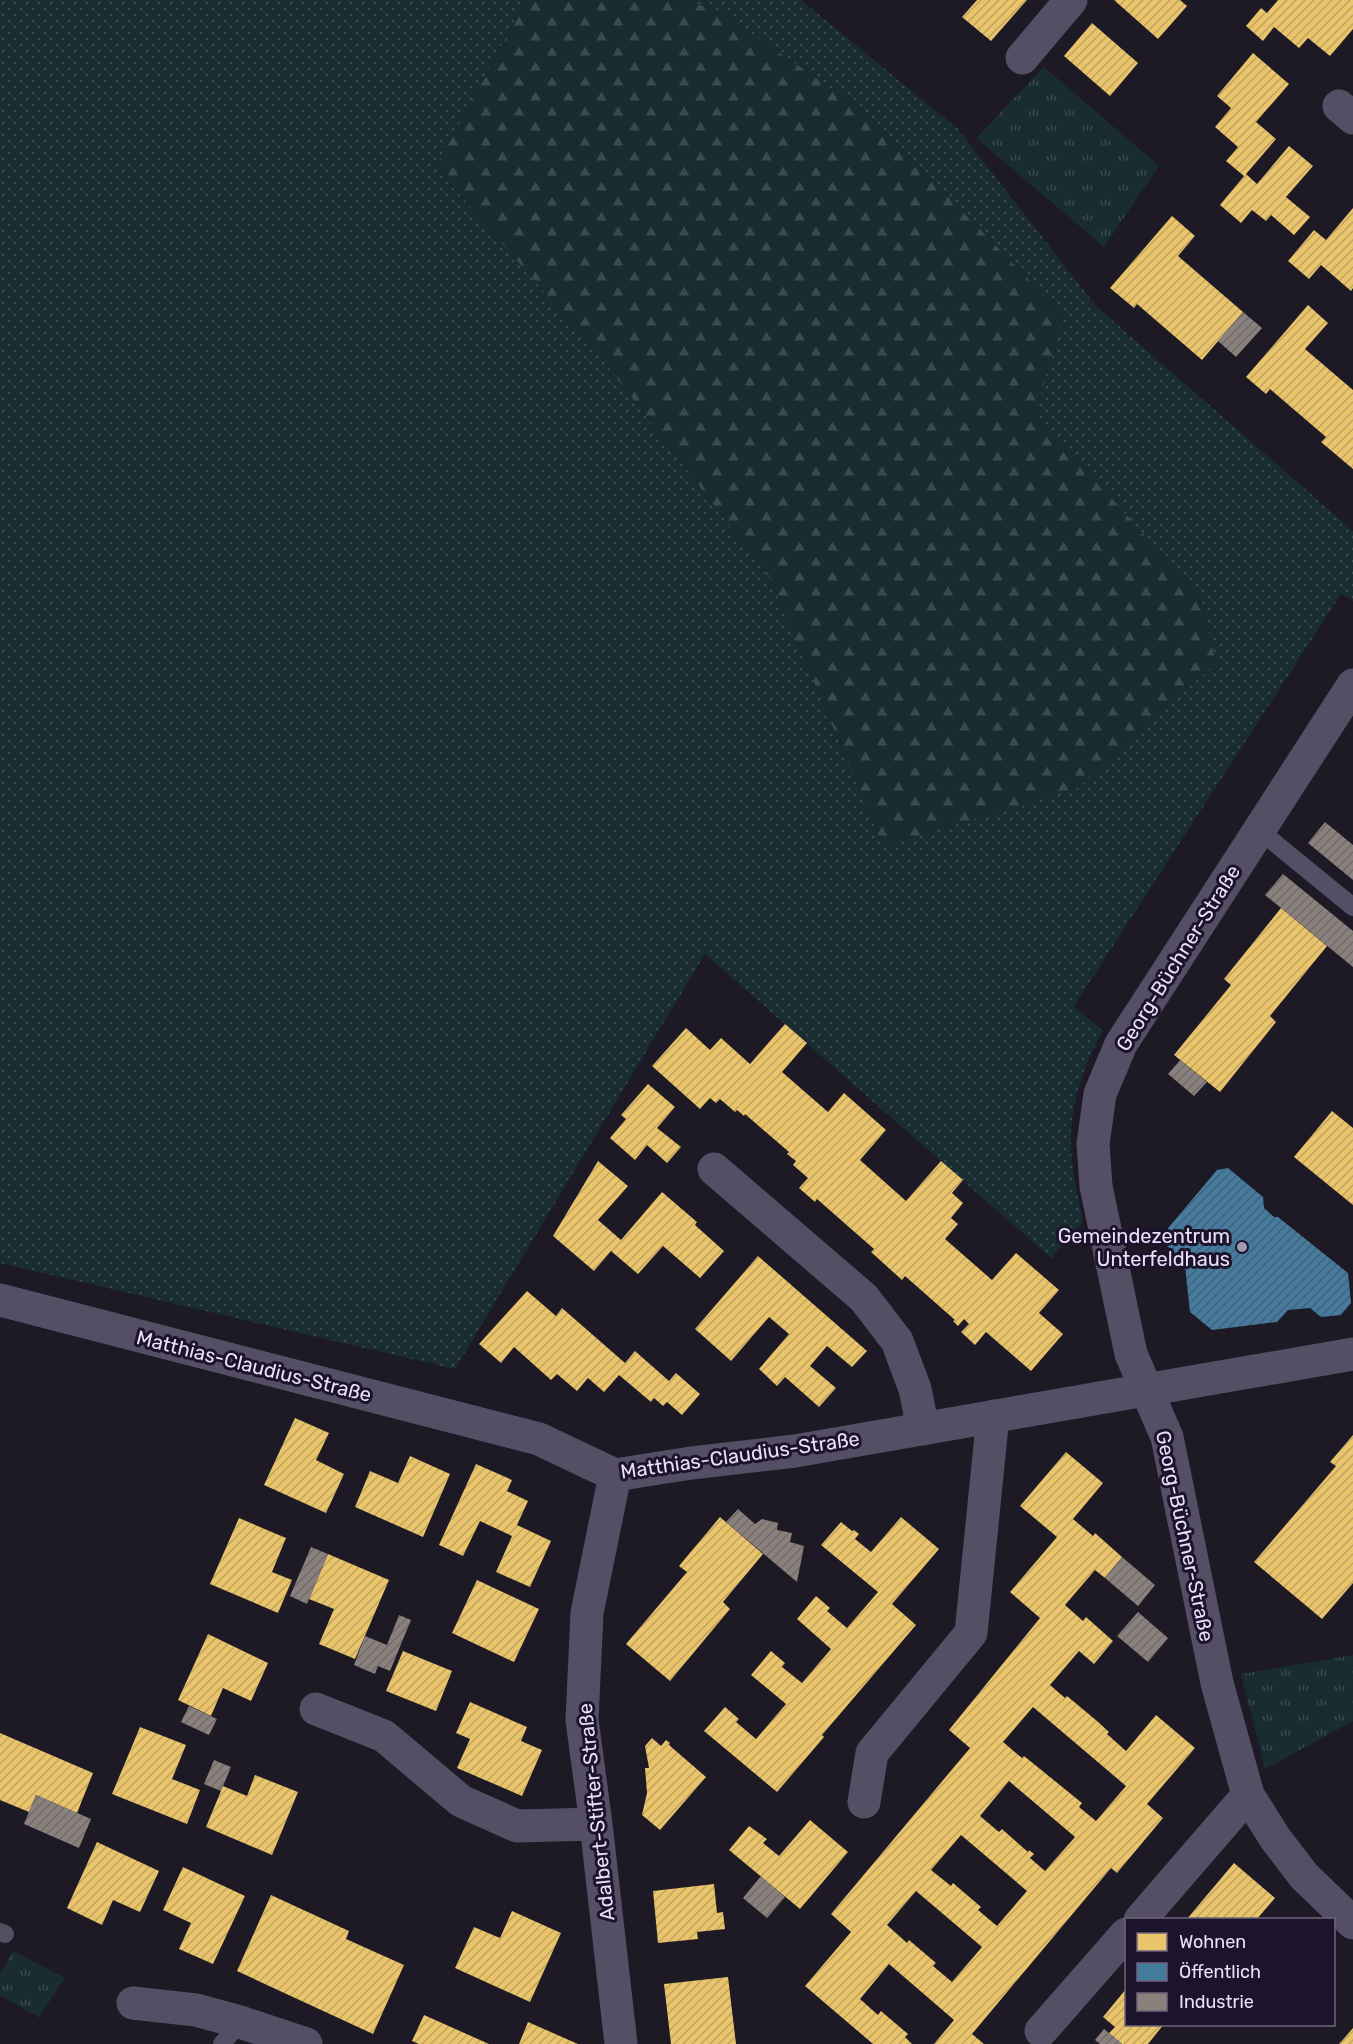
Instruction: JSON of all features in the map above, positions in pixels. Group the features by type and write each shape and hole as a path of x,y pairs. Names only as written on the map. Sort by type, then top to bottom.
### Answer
{"street":[{"path":"1022,58 1071,0"},
{"name":"Georg-Büchner-Straße","path":"1353,685 1121,1044 1100,1094 1093,1144 1096,1186 1131,1354 1167,1437 1217,1683 1248,1796 1275,1838 1304,1876 1353,1923"},
{"path":"714,1169 864,1298 897,1341 915,1389 922,1429"},
{"name":"Matthias-Claudius-Straße","path":"0,1300 538,1439 615,1474 795,1451 1353,1354"},
{"path":"864,1802 872,1753 971,1633 993,1416"},
{"name":"Adalbert-Stifter-Straße","path":"615,1474 587,1613 582,1720 597,1824 621,2044"},
{"path":"316,1709 384,1736 461,1801 517,1826 597,1824"},
{"path":"1142,1918 1248,1796"},
{"path":"1041,2031 1125,1935"},
{"path":"133,2003 196,2010 231,2033 306,2044"}],"lane":[{"path":"1259,830 1353,907"}],"green space":[{"path":"0,0 526,0 436,167 603,360 771,580 883,846 1216,663 1201,598 1034,419 1062,314 866,112 721,13 686,0 801,0 958,129 1096,306 1353,531 1353,601 1341,594 1074,1006 1103,1031 1081,1080 1071,1132 1075,1182 1083,1222 1051,1258 705,954 455,1369 0,1263"},
{"path":"526,0 686,0 721,13 866,112 1063,315 1034,419 1115,502 1201,598 1216,663 1076,789 883,846 771,580 603,360 436,167"},
{"path":"1044,67 1159,166 1104,247 976,138"},
{"path":"1353,1655 1353,1721 1265,1769 1241,1674"},
{"path":"13,1951 65,1978 39,2017 0,1996 0,1974"}],"building: Wohnen":[{"path":"977,0 1027,0 991,41 962,17"},
{"path":"1114,0 1180,0 1187,6 1158,39"},
{"path":"1278,0 1353,0 1353,29 1330,56 1308,38 1299,48 1274,27 1263,41 1246,26 1261,8 1267,13"},
{"path":"1092,23 1138,63 1110,96 1064,56"},
{"path":"1253,53 1289,84 1256,122 1276,139 1246,174 1257,184 1289,146 1313,166 1286,197 1310,217 1294,235 1271,215 1266,221 1252,210 1241,223 1220,205 1244,176 1226,161 1238,147 1215,127 1231,108 1217,96"},
{"path":"1353,208 1353,288 1351,291 1321,265 1309,279 1288,261 1314,230 1326,240"},
{"path":"1172,216 1195,236 1178,256 1243,312 1202,360 1137,304 1134,308 1110,288"},
{"path":"1308,305 1328,323 1305,349 1353,390 1353,469 1321,442 1326,437 1270,389 1266,394 1246,377"},
{"path":"1281,908 1327,946 1270,1016 1276,1022 1220,1092 1174,1055 1231,985 1224,979"},
{"path":"785,1024 807,1043 782,1072 828,1112 844,1093 886,1130 860,1160 906,1201 941,1161 963,1180 952,1193 963,1203 951,1218 958,1224 945,1239 992,1280 1016,1253 1059,1290 1039,1313 1063,1334 1031,1371 986,1332 975,1345 961,1332 969,1324 964,1319 958,1326 953,1321 955,1320 905,1276 902,1280 871,1252 874,1249 817,1199 815,1202 799,1188 808,1178 793,1165 796,1161 787,1154 789,1152 745,1114 744,1116 737,1110 735,1112 720,1099 716,1103 710,1098 700,1109 652,1066 686,1028 710,1050 721,1038 750,1064"},
{"path":"648,1084 675,1107 657,1128 681,1147 667,1163 647,1145 635,1160 610,1138 626,1119 621,1115"},
{"path":"1332,1111 1353,1128 1353,1205 1294,1157"},
{"path":"598,1161 628,1186 598,1220 621,1240 662,1192 697,1222 695,1225 724,1251 700,1278 663,1246 638,1274 611,1251 594,1271 553,1236"},
{"path":"758,1256 867,1351 852,1367 827,1346 810,1366 836,1388 819,1407 785,1377 777,1386 759,1369 789,1334 769,1317 731,1361 695,1329"},
{"path":"527,1291 556,1316 562,1308 625,1363 635,1351 669,1381 676,1373 700,1394 682,1415 667,1402 663,1406 654,1398 651,1402 619,1375 604,1392 588,1378 577,1391 557,1374 551,1380 514,1347 501,1363 479,1344"},
{"path":"295,1418 329,1433 316,1460 344,1474 326,1513 264,1485"},
{"path":"1353,1435 1353,1583 1322,1619 1254,1562 1336,1466 1330,1462"},
{"path":"1066,1452 1103,1483 1073,1519 1093,1536 1095,1533 1122,1557 1105,1578 1095,1570 1065,1605 1083,1621 1086,1617 1113,1641 1094,1664 1079,1651 1050,1685 1097,1721 1109,1732 1107,1734 1126,1751 1156,1715 1195,1748 1147,1804 1163,1818 1117,1873 1111,1868 972,2034 984,2044 934,2044 954,2020 889,1964 860,1999 878,2015 881,2011 908,2034 905,2037 912,2044 873,2044 805,1986 851,1932 831,1914 970,1748 949,1730 1040,1618 1010,1592 1057,1537 1020,1506","holes":["1033,1707 1126,1786 1096,1821 1079,1807 1082,1803 1003,1742","1009,1781 1075,1837 1045,1871 1030,1858 1034,1854 1029,1850 1028,1852 1002,1829 999,1832 980,1816","961,1835 1027,1891 997,1926 978,1910 981,1907 953,1883 951,1886 931,1870","916,1891 982,1947 952,1982 933,1966 936,1963 909,1940 907,1943 887,1925"]},
{"path":"410,1456 450,1474 423,1537 355,1507 370,1471 398,1483"},
{"path":"476,1464 512,1480 507,1491 528,1501 517,1525 551,1541 530,1587 496,1572 512,1536 480,1521 463,1556 439,1545"},
{"path":"720,1517 763,1554 723,1602 730,1609 670,1681 626,1644 687,1572 679,1566"},
{"path":"901,1517 939,1549 892,1604 916,1625 822,1735 824,1737 777,1792 704,1731 725,1707 739,1719 736,1722 756,1739 786,1704 751,1675 771,1651 785,1663 782,1667 802,1683 831,1649 797,1619 816,1596 830,1608 827,1611 847,1628 878,1592 821,1545 841,1522 859,1534 855,1539 871,1552"},
{"path":"239,1518 286,1538 272,1572 292,1580 278,1613 210,1584"},
{"path":"328,1554 389,1580 355,1659 319,1644 334,1609 309,1599"},
{"path":"477,1580 539,1609 514,1662 452,1633"},
{"path":"208,1634 268,1663 251,1701 223,1688 211,1716 178,1700"},
{"path":"403,1651 452,1671 436,1711 386,1691"},
{"path":"470,1702 527,1727 521,1741 542,1750 522,1796 457,1768 470,1739 456,1733"},
{"path":"140,1727 186,1745 172,1779 200,1790 187,1824 112,1794"},
{"path":"0,1733 93,1773 77,1813 36,1795 29,1812 0,1800"},
{"path":"652,1738 661,1746 666,1740 706,1777 660,1830 642,1815 647,1793 645,1768 649,1768 645,1746"},
{"path":"255,1775 298,1792 272,1855 206,1827 223,1786 247,1796"},
{"path":"810,1820 848,1852 800,1909 729,1850 749,1826 767,1839 763,1843 779,1856"},
{"path":"97,1842 159,1871 140,1912 113,1900 102,1925 67,1908"},
{"path":"1234,1863 1275,1898 1258,1918 1188,1918"},
{"path":"183,1867 245,1896 213,1964 179,1949 191,1923 163,1910"},
{"path":"714,1884 717,1913 723,1912 725,1929 697,1932 698,1939 658,1943 653,1891"},
{"path":"271,1895 349,1931 346,1939 404,1965 373,2034 237,1971"},
{"path":"512,1911 561,1933 530,2002 455,1968 474,1927 500,1938"},
{"path":"728,1977 736,2044 671,2044 664,1984"},
{"path":"1125,1990 1125,2026 1162,2026 1148,2044 1122,2044 1109,2033 1115,2027 1103,2017"},
{"path":"424,2015 489,2044 419,2044 412,2041"},
{"path":"528,2022 578,2044 519,2044"},
{"path":"1353,2028 1353,2044 1339,2044"}],"building: Öffentlich":[{"name":"Gemeindezentrum Unterfeldhaus","path":"1228,1168 1263,1197 1264,1208 1274,1217 1278,1217 1348,1273 1351,1303 1341,1315 1321,1317 1310,1308 1288,1310 1277,1322 1212,1330 1190,1312 1185,1266 1173,1268 1167,1263 1166,1255 1172,1250 1165,1244 1164,1233 1217,1170"}],"building: Industrie":[{"path":"1243,312 1262,328 1236,357 1218,341"},
{"path":"1325,822 1353,845 1353,880 1308,843"},
{"path":"1283,874 1353,931 1353,967 1265,895"},
{"path":"1180,1060 1207,1082 1194,1096 1168,1074"},
{"path":"738,1509 755,1524 762,1519 778,1523 777,1530 792,1533 790,1542 804,1546 797,1582 726,1522"},
{"path":"311,1547 328,1554 307,1604 290,1596"},
{"path":"1122,1557 1155,1585 1138,1606 1105,1578"},
{"path":"1138,1612 1168,1638 1148,1662 1117,1636"},
{"path":"399,1615 411,1620 390,1671 378,1666 375,1674 354,1665 365,1636 387,1645"},
{"path":"189,1706 217,1719 209,1735 181,1722"},
{"path":"214,1760 231,1767 221,1791 204,1784"},
{"path":"36,1795 91,1819 79,1848 24,1824"},
{"path":"761,1876 785,1897 767,1918 743,1898"},
{"path":"1104,2029 1122,2044 1100,2044 1095,2040"}],"place":[{"name":"Gemeindezentrum Unterfeldhaus","path":"1242,1247"}]}
